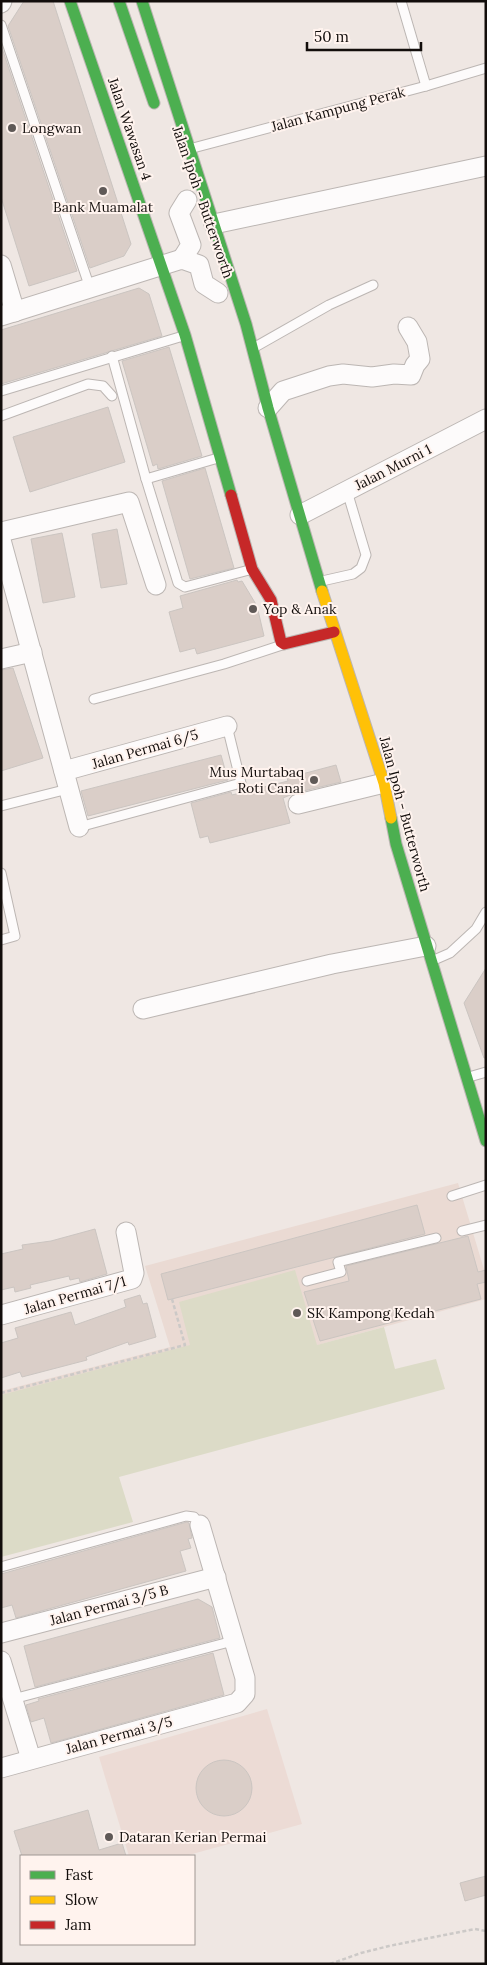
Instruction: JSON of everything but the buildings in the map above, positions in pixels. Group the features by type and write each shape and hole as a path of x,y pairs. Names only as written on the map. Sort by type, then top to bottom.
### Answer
{"main road":[{"name":"Jalan Wawasan 4","path":"70,1 185,335 252,569 271,600 281,642 284,644"},
{"path":"119,1 156,110"},
{"name":"Jalan Ipoh - Butterworth","path":"142,1 214,224 248,351 268,408 334,632 384,783 396,844 486,1141"},
{"name":"Jalan Ipoh - Butterworth","path":"186,195 220,297"},
{"path":"284,644 334,632"}],"street":[{"path":"214,224 486,166"},
{"path":"1,265 8,314 182,259 192,245 179,213 186,195"},
{"path":"182,259 199,265 204,284 220,297"},
{"path":"268,408 288,389 336,374 372,377 411,374 414,365 420,359 417,342 408,327"},
{"name":"Jalan Murni 1","path":"300,515 486,419"},
{"path":"1,532 129,502 156,586"},
{"path":"1,540 79,828"},
{"path":"1,660 32,652"},
{"name":"Jalan Permai 6/5","path":"66,780 227,726"},
{"path":"298,804 384,783"},
{"path":"143,1009 332,964 428,954"},
{"name":"Jalan Permai 7/1","path":"1,1315 127,1282 132,1279 134,1273 126,1232"},
{"path":"200,1524 233,1641"},
{"name":"Jalan Permai 3/5 B","path":"1,1633 216,1577"},
{"name":"Jalan Permai 3/5","path":"1,1768 237,1703 245,1694 245,1678 233,1641"},
{"path":"1,1661 31,1760"}],"lane":[{"path":"401,1 426,86"},
{"path":"1,26 90,288"},
{"name":"Jalan Kampung Perak","path":"190,149 426,86 486,68"},
{"path":"248,351 330,305 373,285"},
{"path":"1,391 185,335"},
{"path":"112,356 146,479 178,582 185,587 252,569"},
{"path":"1,416 88,384 103,386 112,396"},
{"path":"146,479 220,458"},
{"path":"320,581 353,574 361,568 366,555 347,491"},
{"path":"94,699 224,664 284,644"},
{"path":"79,828 241,783 227,726"},
{"path":"1,806 66,780"},
{"path":"1,873 15,936 1,940"},
{"path":"428,954 450,952 476,929 486,912"},
{"path":"467,1078 486,1072"},
{"path":"452,1196 486,1185"},
{"path":"462,1231 486,1224"},
{"path":"307,1281 341,1272 338,1262 436,1238"},
{"path":"1,1567 186,1516 194,1517 200,1524"},
{"path":"13,1699 233,1641"}],"path":[{"path":"1,1393 185,1345 172,1299"},
{"path":"330,1964 389,1946 475,1929 486,1931"}],"shaded area":[{"name":"SK Kampong Kedah","path":"458,1183 486,1276 486,1299 1,1432 1,1391 170,1347 145,1266"},
{"path":"267,1709 302,1824 189,1855 129,1855 99,1757"}],"green space":[{"path":"295,1270 317,1345 384,1327 395,1369 436,1359 445,1389 119,1477 133,1522 1,1557 1,1395 190,1345 179,1302"}],"traffic: fast":[{"path":"70,1 185,335 231,495"},
{"path":"119,1 154,103"},
{"path":"142,1 246,324 268,408 322,591"},
{"path":"391,818 396,844 486,1141"}],"traffic: slow":[{"path":"322,591 384,783 391,818"}],"traffic: jam":[{"path":"231,495 252,569 271,600 281,642 284,644 334,632"}],"place":[{"name":"Longwan","path":"12,128"},
{"name":"Bank Muamalat","path":"103,191"},
{"name":"Yop & Anak","path":"253,609"},
{"name":"Mus Murtabaq Roti Canai","path":"314,780"},
{"name":"SK Kampong Kedah","path":"297,1313"},
{"name":"Dataran Kerian Permai","path":"109,1837"}]}
